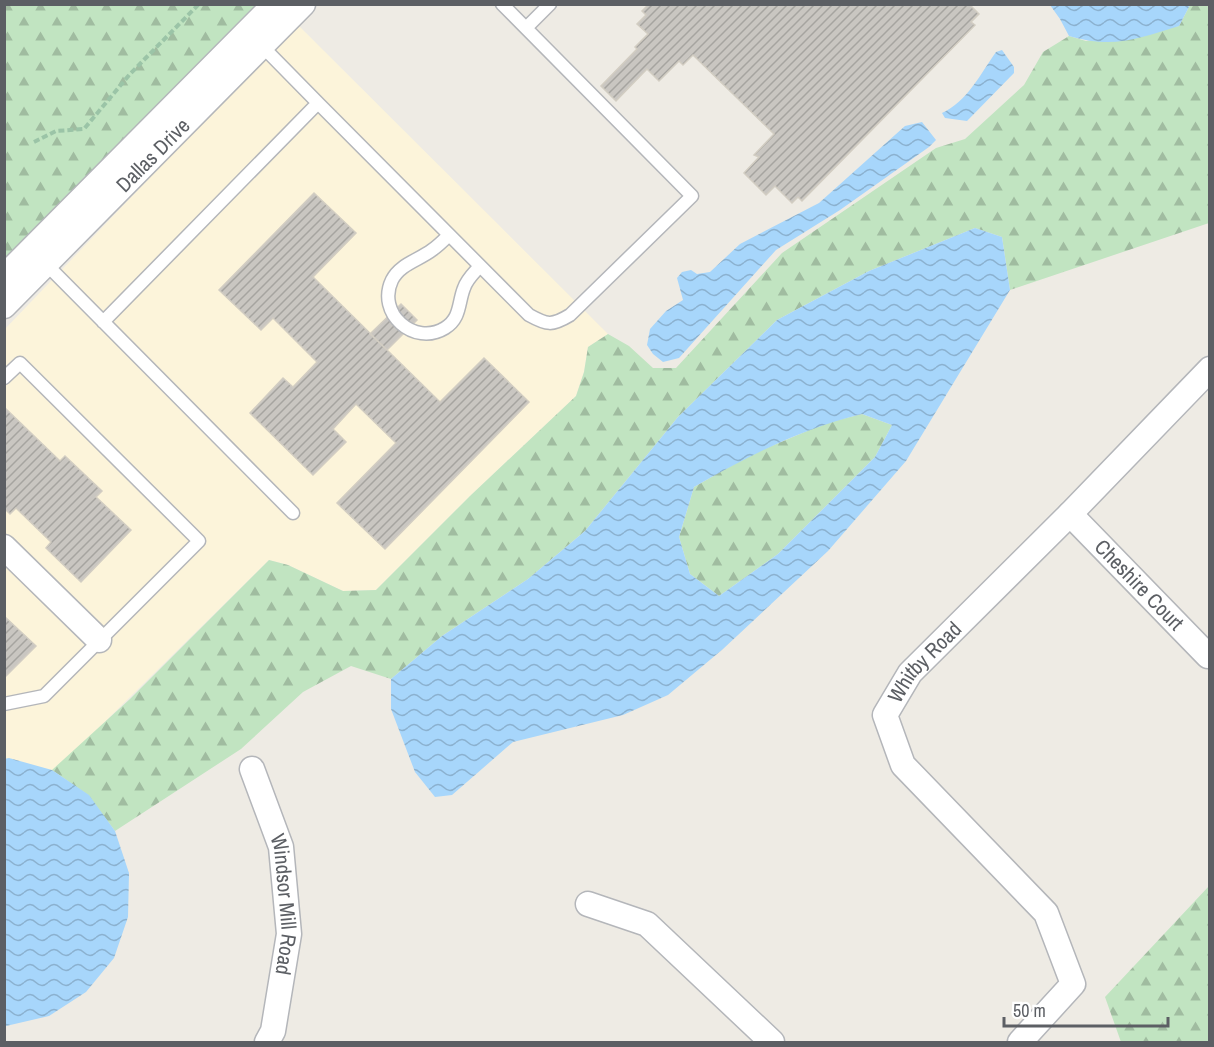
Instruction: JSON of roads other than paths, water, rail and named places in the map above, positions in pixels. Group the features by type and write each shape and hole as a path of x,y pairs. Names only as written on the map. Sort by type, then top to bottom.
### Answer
{"street":[{"name":"Dallas Drive","path":"255,39 275,4"},
{"name":"Dallas Drive","path":"4,306 39,257 255,39 303,4"},
{"name":"Dallas Drive","path":"4,277 39,257"},
{"name":"Whitby Road","path":"1020,1042 1073,984 1046,913 903,765 885,715 910,673 1070,514 1209,369"},
{"name":"Cheshire Court","path":"1070,514 1208,656"},
{"path":"4,547 99,640"},
{"name":"Windsor Mill Road","path":"252,769 281,847 289,934 273,1031 267,1042"},
{"path":"588,904 647,924 772,1042"}],"lane":[{"path":"255,39 529,315 543,323 557,323 570,315 692,196 502,4"},
{"path":"526,28 549,4"},
{"path":"103,322 318,103"},
{"path":"449,235 433,250 400,270 393,279 388,291 388,302 392,314 399,323 422,334 434,333 446,328 461,308 464,287 480,266"},
{"path":"39,257 293,513"},
{"path":"4,378 20,363 199,541 44,696 4,704"}],"water":[{"path":"1050,5 1190,5 1179,26 1125,41 1099,42 1069,36"},
{"path":"1002,50 1014,67 1014,73 967,121 945,118 942,113 959,102 979,78 996,52"},
{"path":"922,122 936,140 929,147 840,210 776,250 679,358 663,362 653,354 647,345 650,329 666,311 683,300 677,278 682,272 691,270 697,274 710,272 740,244 819,203 905,126"},
{"path":"975,228 1002,237 1010,290 906,461 828,551 723,649 668,695 623,715 513,742 452,795 435,797 415,772 391,709 391,679 442,636 528,579 585,531 678,417 777,320 869,271","holes":["862,414 892,425 875,457 778,554 719,596 690,574 679,537 694,487 775,445 839,420"]},
{"path":"9,758 52,770 89,795 115,831 129,873 128,917 114,958 86,992 49,1016 4,1026 4,759"}]}
